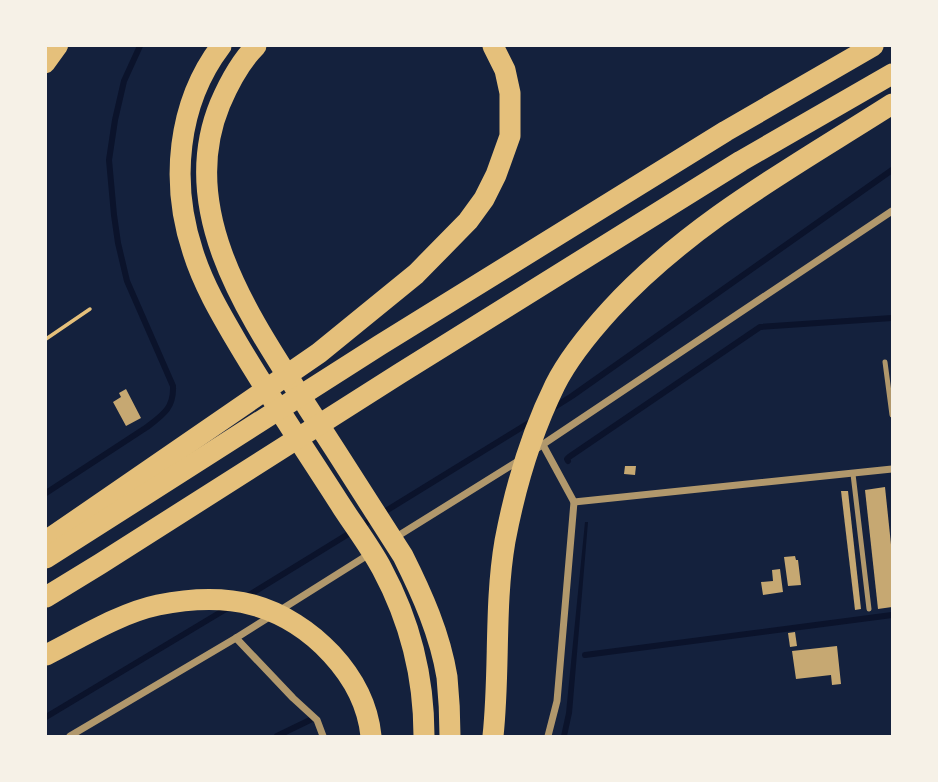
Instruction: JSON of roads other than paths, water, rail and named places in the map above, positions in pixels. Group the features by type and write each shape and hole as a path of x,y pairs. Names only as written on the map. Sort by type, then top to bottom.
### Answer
{"highway":[{"path":"221,46 203,73 188,111 181,151 180,191 183,216 193,254 217,307 251,365 380,559 416,655 424,737"},
{"path":"256,46 235,74 216,115 210,138 208,190 218,243 240,295 272,352 396,548 430,614 446,676 450,737"},
{"path":"46,541 319,353 416,274 468,221 484,199 496,175 510,136 508,81 493,46"},
{"path":"46,558 403,331 726,131 873,46"},
{"path":"46,597 741,161 892,74"},
{"path":"493,737 505,543 527,453 555,384 593,329 653,268 732,206 892,104"},
{"path":"46,655 154,606 196,601 230,601 253,605 273,612 320,640 341,664 358,691 370,725 371,737"}],"main road":[{"path":"46,64 59,46"}],"street":[{"path":"396,548 543,445 892,211"},
{"path":"543,445 574,502 557,701 548,737"},
{"path":"574,502 892,469"},
{"path":"72,736 236,638 380,559"},
{"path":"236,638 317,720 323,737"}],"lane":[{"path":"886,362 892,415"},
{"path":"853,474 869,608"}],"water":[{"path":"585,522 588,522 572,713 567,736 561,736 566,713"}],"waterway":[{"path":"46,493 147,427 163,415 172,400 173,386 127,281 118,243 109,160 124,81 140,46"},
{"path":"553,408 892,170"},
{"path":"568,461 569,457 760,327 892,318"},
{"path":"246,597 532,421"},
{"path":"46,717 231,606"},
{"path":"585,655 892,615"},
{"path":"277,736 310,720"}]}
